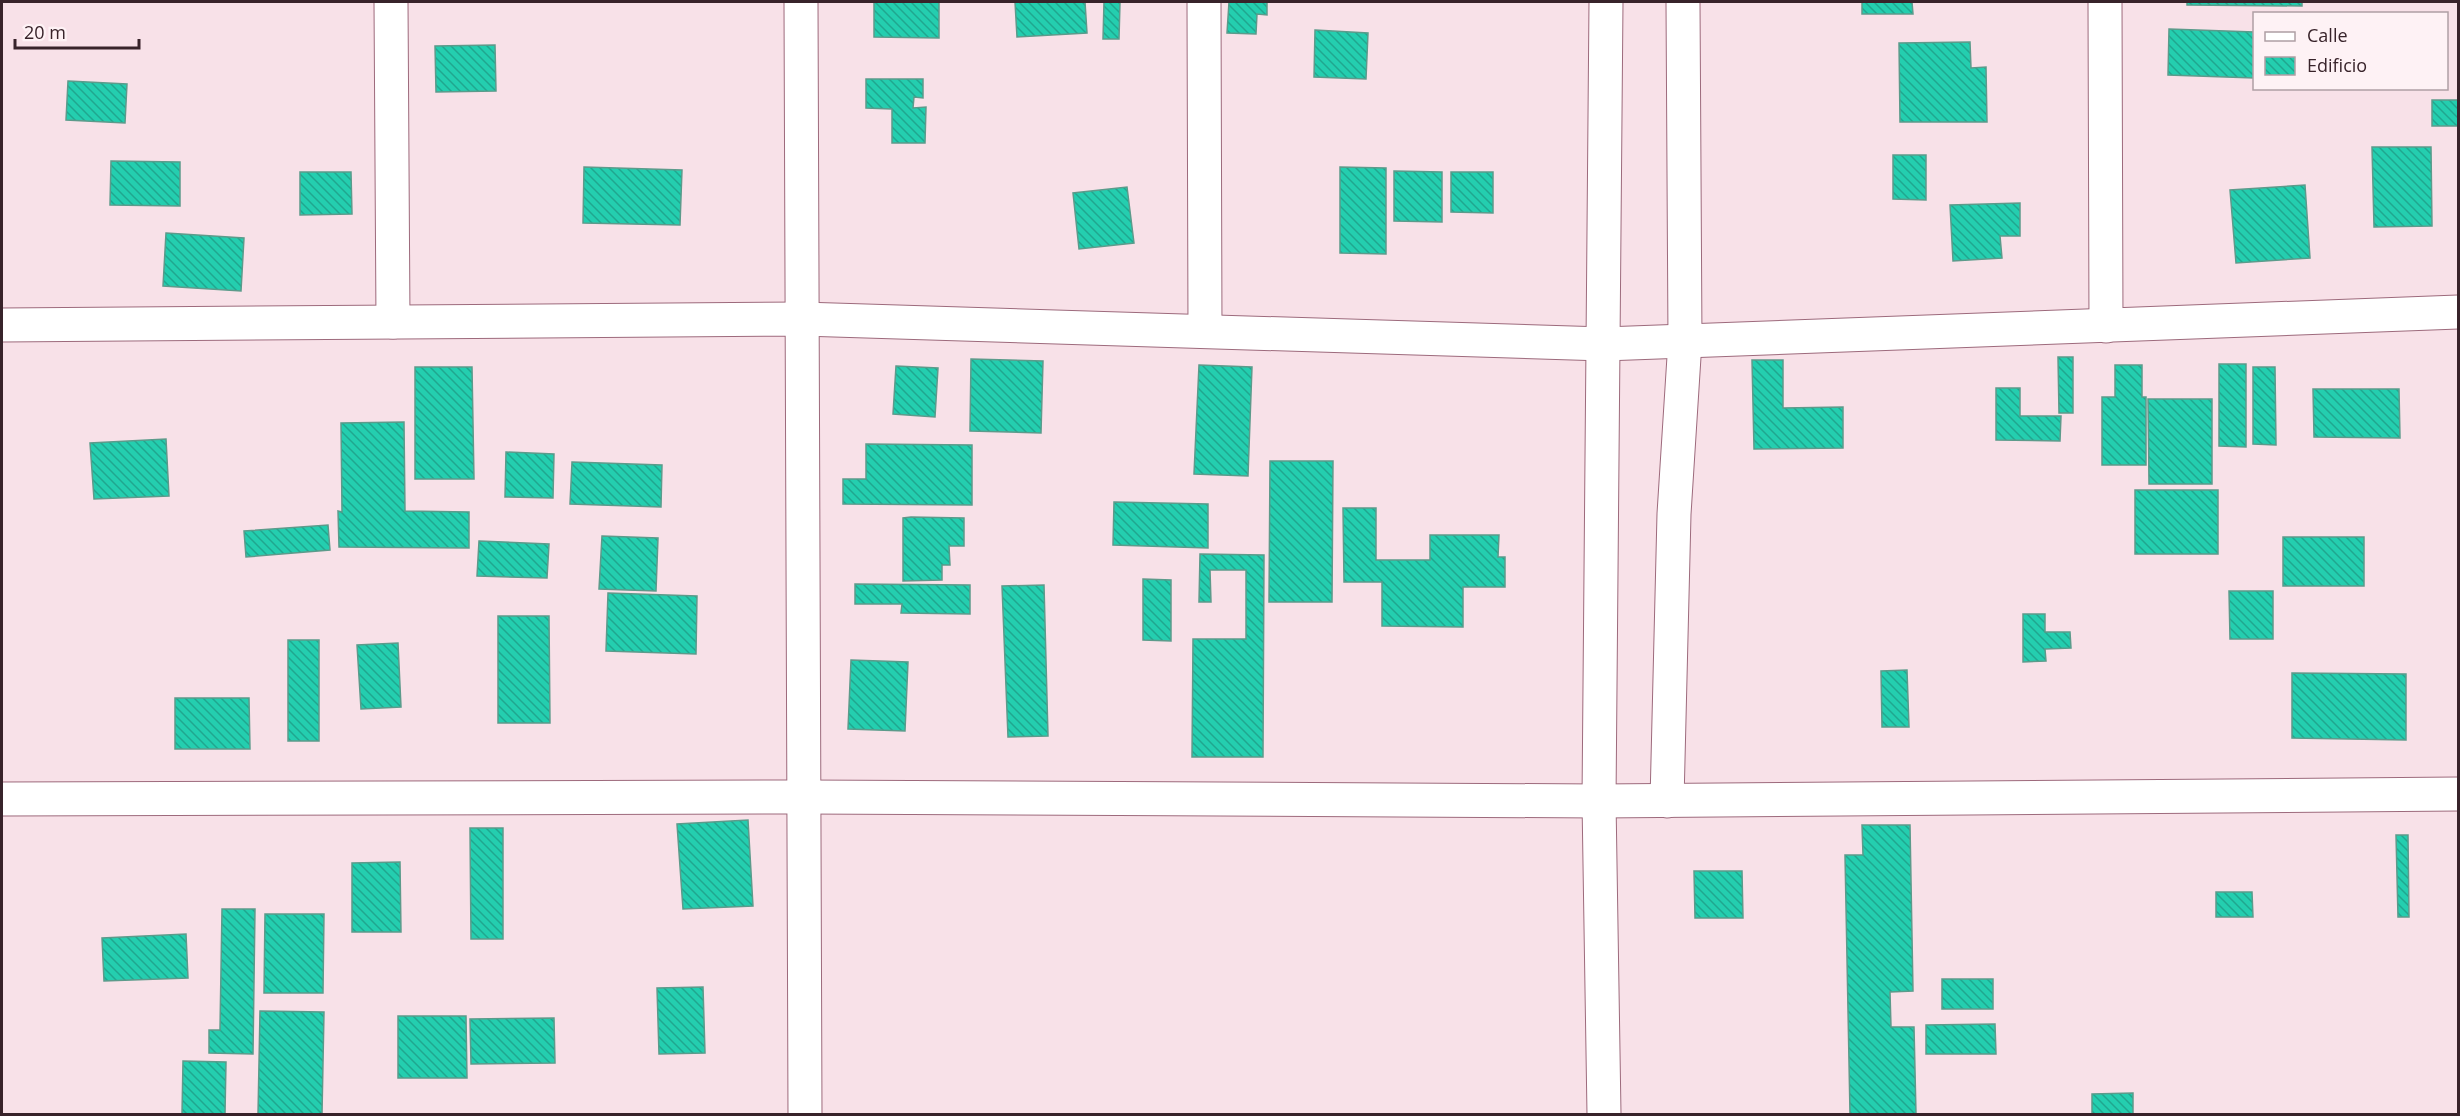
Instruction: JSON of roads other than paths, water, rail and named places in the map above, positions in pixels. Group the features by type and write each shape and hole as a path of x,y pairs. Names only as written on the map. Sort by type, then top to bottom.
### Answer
{"street":[{"path":"391,2 393,322"},
{"path":"801,2 805,1114"},
{"path":"1204,2 1205,331"},
{"path":"1604,1114 1599,801 1606,2"},
{"path":"1667,801 1674,514 1684,341 1683,2"},
{"path":"2105,2 2106,326"},
{"path":"2,325 802,319 1604,344 2458,312"},
{"path":"2,799 804,797 1667,801 2458,794"}]}
